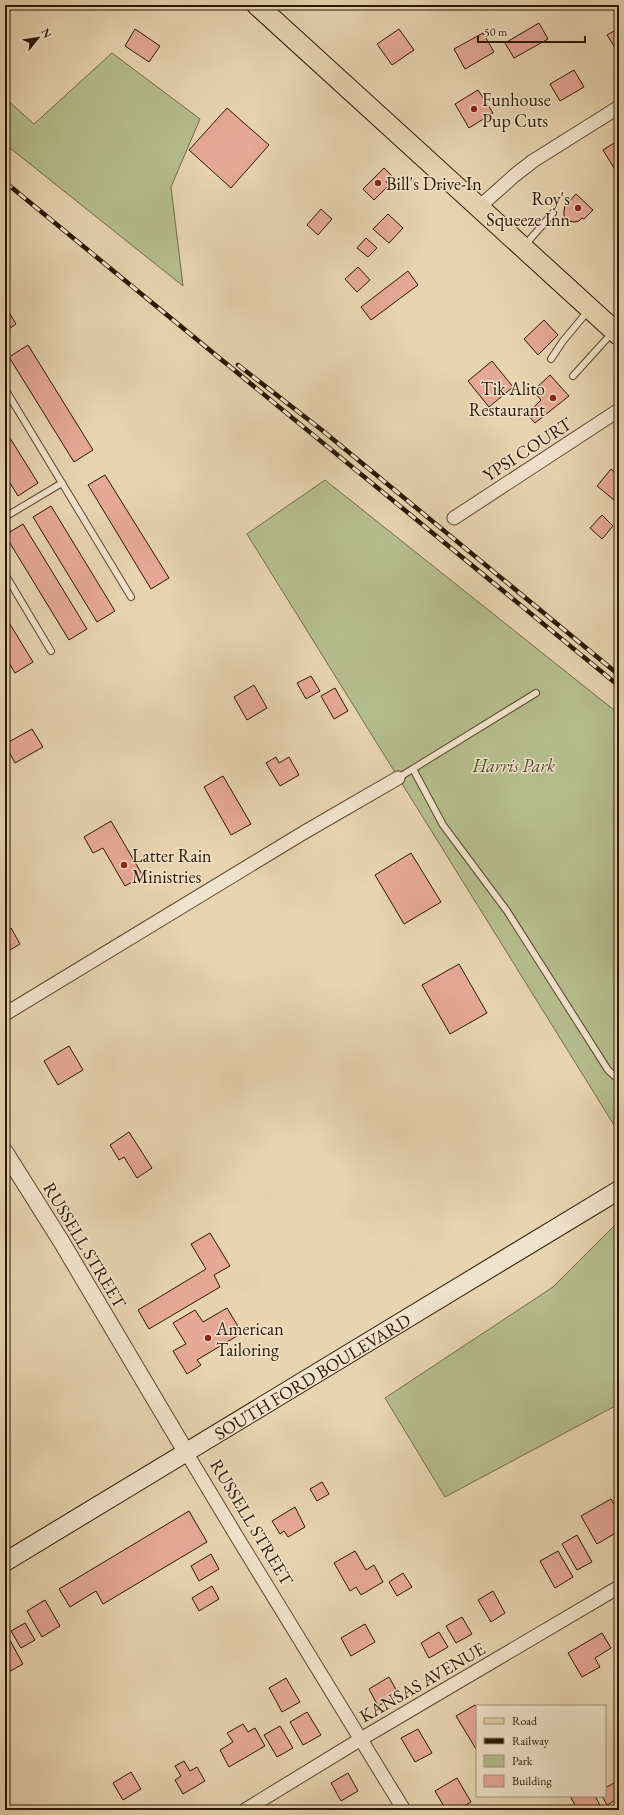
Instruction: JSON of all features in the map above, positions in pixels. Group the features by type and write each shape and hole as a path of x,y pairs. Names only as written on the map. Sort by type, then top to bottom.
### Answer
{"main road":[{"path":"257,5 478,208 617,333"},
{"name":"SOUTH FORD BOULEVARD","path":"5,1562 619,1190"}],"street":[{"path":"478,208 515,175 533,162 619,107"},
{"name":"YPSI COURT","path":"454,518 619,410"},
{"path":"5,1014 303,833 398,778"},
{"name":"RUSSELL STREET","path":"5,1152 61,1241 236,1537 404,1810"},
{"name":"KANSAS AVENUE","path":"245,1810 361,1739 619,1587"}],"lane":[{"path":"523,248 553,213"},
{"path":"551,359 563,341 590,309"},
{"path":"573,376 617,333"},
{"path":"5,389 131,597"},
{"path":"5,517 62,483"},
{"path":"5,574 51,650"},
{"path":"398,778 536,693"},
{"path":"414,769 443,825 507,911 608,1070 619,1080"}],"green space":[{"path":"112,53 200,119 171,187 183,286 5,144 5,98 34,124"},
{"name":"Harris Park","path":"325,480 619,714 619,1133 247,534"},
{"path":"619,1221 619,1404 445,1497 385,1398 553,1287"}],"building":[{"path":"539,23 548,39 514,58 505,43"},
{"path":"619,28 619,54 607,35"},
{"path":"135,29 160,46 149,62 125,46"},
{"path":"399,29 414,50 392,65 377,44"},
{"path":"483,33 494,52 465,69 454,49"},
{"path":"574,70 584,87 560,101 550,84"},
{"name":"Funhouse Pup Cuts","path":"478,90 493,113 469,128 455,104"},
{"path":"227,108 269,145 231,188 189,150"},
{"path":"619,140 619,165 614,168 603,150"},
{"name":"Bill's Drive-In","path":"384,168 392,176 386,182 389,185 374,200 363,189"},
{"name":"Roy's Squeeze Inn","path":"576,194 593,210 584,219 582,218 579,221 574,222 569,221 564,216 564,211 565,206"},
{"path":"321,209 332,219 318,235 307,225"},
{"path":"388,214 403,228 389,243 373,229"},
{"path":"366,238 377,248 368,257 357,248"},
{"path":"358,267 370,280 357,292 345,279"},
{"path":"408,271 418,285 371,320 361,307"},
{"path":"5,306 16,324 5,332"},
{"path":"544,320 558,335 538,355 524,339"},
{"path":"28,345 93,450 74,462 9,357"},
{"path":"492,361 513,387 489,407 468,381"},
{"name":"Tik Alito Restaurant","path":"550,375 569,396 535,423 527,414 541,400 533,391"},
{"path":"5,430 38,483 18,496 5,475"},
{"path":"611,469 619,476 619,494 614,500 597,486"},
{"path":"105,475 169,578 151,589 88,485"},
{"path":"51,506 115,611 97,622 33,517"},
{"path":"602,515 613,526 602,539 590,528"},
{"path":"23,524 87,629 69,640 5,535"},
{"path":"5,616 33,662 15,673 5,656"},
{"path":"311,676 320,691 306,699 297,683"},
{"path":"254,685 267,708 247,720 234,697"},
{"path":"335,688 348,711 334,719 321,696"},
{"path":"32,729 43,747 15,763 5,744"},
{"path":"276,757 279,763 289,757 299,775 280,786 266,763"},
{"path":"223,776 251,824 231,835 204,787"},
{"name":"Latter Rain Ministries","path":"111,821 143,876 125,886 103,848 93,853 84,837"},
{"path":"411,853 441,902 404,924 375,875"},
{"path":"11,928 20,944 5,953 5,932"},
{"path":"459,964 487,1013 450,1034 422,985"},
{"path":"69,1046 83,1070 58,1085 44,1061"},
{"path":"129,1132 152,1168 137,1178 124,1157 119,1160 110,1145"},
{"path":"210,1233 230,1266 214,1275 220,1287 149,1329 138,1310 206,1269 191,1244"},
{"name":"American Tailoring","path":"227,1308 242,1333 197,1360 201,1365 187,1374 173,1351 186,1344 173,1323 195,1310 203,1322"},
{"path":"322,1482 329,1494 317,1501 310,1489"},
{"path":"611,1499 619,1514 619,1531 597,1544 581,1516"},
{"path":"295,1507 305,1527 288,1537 284,1531 280,1534 272,1521"},
{"path":"189,1511 207,1542 103,1604 96,1591 70,1607 59,1589"},
{"path":"577,1535 592,1562 577,1570 562,1544"},
{"path":"355,1551 366,1570 374,1565 383,1582 361,1595 356,1587 350,1591 334,1563"},
{"path":"558,1551 573,1577 555,1588 540,1561"},
{"path":"211,1554 219,1569 199,1581 191,1566"},
{"path":"403,1573 412,1587 397,1596 389,1582"},
{"path":"212,1586 219,1599 199,1611 192,1598"},
{"path":"493,1591 505,1613 491,1622 478,1600"},
{"path":"45,1600 60,1626 42,1637 27,1611"},
{"path":"462,1617 472,1634 456,1643 446,1626"},
{"path":"25,1623 35,1640 21,1648 11,1631"},
{"path":"365,1624 375,1642 351,1656 341,1638"},
{"path":"439,1632 448,1647 429,1658 421,1643"},
{"path":"602,1633 611,1648 595,1658 600,1667 582,1677 568,1653"},
{"path":"7,1635 23,1664 5,1674 5,1636"},
{"path":"389,1677 399,1695 378,1706 369,1689"},
{"path":"286,1678 300,1702 282,1712 269,1688"},
{"path":"475,1705 476,1749 456,1716"},
{"path":"307,1712 321,1735 303,1745 290,1722"},
{"path":"243,1724 248,1732 255,1728 265,1746 229,1767 220,1750 233,1742 227,1733"},
{"path":"280,1726 293,1748 277,1757 264,1735"},
{"path":"418,1729 432,1753 415,1762 401,1738"},
{"path":"184,1761 190,1771 197,1767 205,1781 183,1794 175,1780 181,1776 175,1766"},
{"path":"619,1768 619,1780 614,1771"},
{"path":"131,1772 141,1789 123,1800 113,1783"},
{"path":"348,1773 358,1791 341,1801 331,1783"},
{"path":"457,1778 471,1802 457,1810 446,1810 435,1791"},
{"path":"619,1780 619,1798 607,1805 603,1797 606,1797 606,1787"},
{"path":"596,1797 602,1809 578,1810 571,1798"}],"railway":[{"path":"5,182 619,686"},
{"path":"238,365 323,431 619,675"}],"place":[{"name":"Funhouse Pup Cuts","path":"474,109"},
{"name":"Bill's Drive-In","path":"378,183"},
{"name":"Roy's Squeeze Inn","path":"578,208"},
{"name":"Tik Alito Restaurant","path":"553,398"},
{"name":"Latter Rain Ministries","path":"124,865"},
{"name":"American Tailoring","path":"208,1338"}]}
